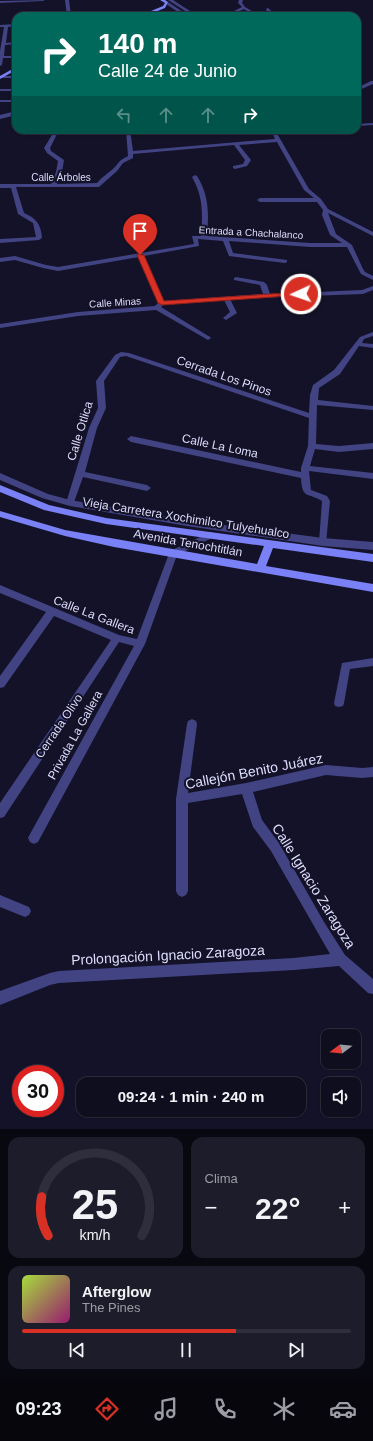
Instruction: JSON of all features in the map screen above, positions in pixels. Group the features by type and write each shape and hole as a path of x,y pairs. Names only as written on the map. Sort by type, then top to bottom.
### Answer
{"main road":[{"path":"152,12 164,7 168,2 162,0"},
{"path":"1,77 12,70"},
{"name":"Vieja Carretera Xochimilco Tulyehualco","path":"0,488 47,508 106,521 373,558"},
{"name":"Avenida Tenochtitlán","path":"0,514 65,533 373,588"},
{"path":"260,568 270,544"}],"street":[{"path":"0,2 43,0"},
{"path":"67,0 68,12"},
{"path":"241,0 240,3 244,8 251,12"},
{"path":"26,1 26,6"},
{"path":"168,2 180,6 187,12"},
{"path":"168,2 186,12"},
{"path":"180,6 184,2"},
{"path":"234,12 244,8"},
{"path":"267,9 270,12"},
{"path":"0,26 12,24"},
{"path":"0,65 0,57 6,26"},
{"path":"3,44 12,43"},
{"path":"0,57 12,57"},
{"path":"1,77 12,77"},
{"path":"361,88 373,82"},
{"path":"0,90 12,90"},
{"path":"0,101 12,101"},
{"path":"0,117 12,114"},
{"path":"361,125 373,124"},
{"path":"53,186 59,172 61,160 49,152 47,148 54,134"},
{"path":"128,134 130,153 279,140"},
{"path":"276,134 307,190 319,200 326,210 373,234"},
{"path":"235,167 245,165 248,160 236,144"},
{"name":"Calle Árboles","path":"0,186 99,185 103,179 115,170 121,162 131,157 130,153"},
{"path":"195,177 203,189 206,208 204,238"},
{"path":"0,260 13,250 39,238 39,229 34,220 21,214 13,186"},
{"path":"260,200 319,200"},
{"path":"326,210 325,215 331,232 352,250 363,273 373,278"},
{"name":"Entrada a Chachalanco","path":"140,255 197,245 194,237 310,245 346,245"},
{"path":"225,239 231,256 285,261"},
{"path":"0,241 13,250 45,267 58,269 140,255 159,306 208,338"},
{"path":"236,279 264,284 267,295"},
{"name":"Calle Minas","path":"1,325 78,314 226,298 267,295 363,292 373,288"},
{"path":"226,298 234,313 226,318"},
{"path":"323,542 326,501 324,498 308,492 306,489 305,472 312,446 314,394 316,387 337,372 362,338 373,334"},
{"path":"357,344 373,346"},
{"name":"Cerrada Los Pinos","path":"127,354 314,417"},
{"name":"Calle Otlica","path":"70,503 93,428 102,408 100,382 117,356 127,354"},
{"path":"314,402 373,408"},
{"name":"Calle La Loma","path":"131,439 305,472 373,476"},
{"path":"312,446 339,449 373,446"},
{"path":"80,474 147,488"},
{"path":"0,476 45,496 70,503 187,523 323,542 373,546"},
{"path":"173,553 211,535"},
{"name":"Calle La Gallera","path":"0,589 117,638 140,644 173,553"},
{"path":"0,684 52,612"},
{"name":"Cerrada Olivo","path":"0,814 117,638"},
{"name":"Privada La Gallera","path":"34,838 140,644"},
{"path":"339,703 346,666 373,662"},
{"path":"182,799 192,724"},
{"name":"Callejón Benito Juárez","path":"182,891 182,799 246,788 326,770 362,773 373,772"},
{"name":"Calle Ignacio Zaragoza","path":"246,788 257,824 276,847 320,926 341,959 373,988"},
{"path":"0,902 25,911"},
{"name":"Prolongación Ignacio Zaragoza","path":"0,998 59,977 279,965 341,959"}],"route":[{"path":"140,255 162,303 232,297 301,294"}]}
